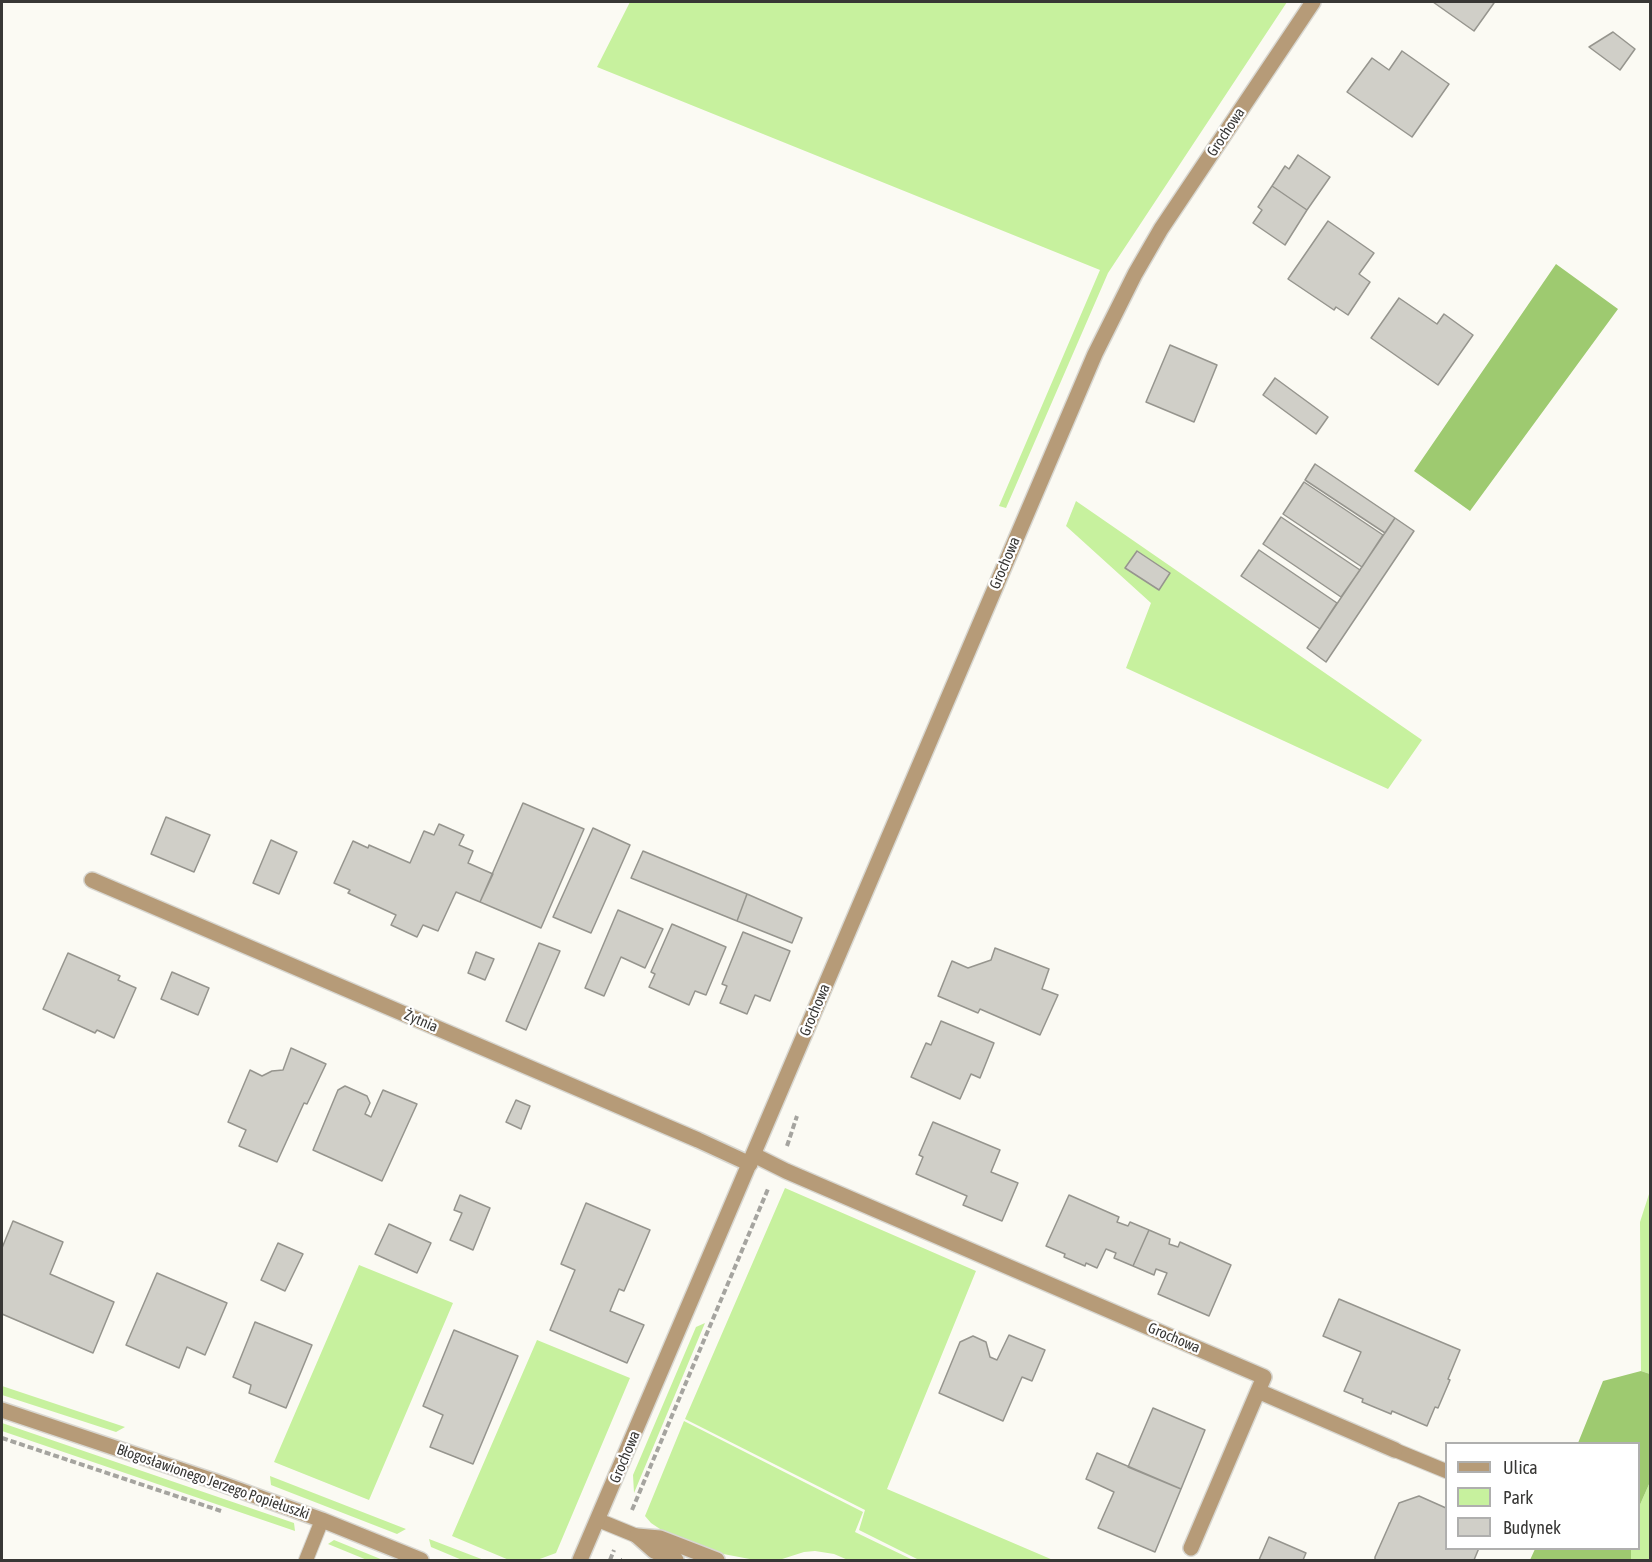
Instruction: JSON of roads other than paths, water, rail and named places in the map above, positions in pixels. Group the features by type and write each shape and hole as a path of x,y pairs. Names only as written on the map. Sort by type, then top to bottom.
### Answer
{"street":[{"name":"Grochowa","path":"580,1560 1095,354 1119,304 1167,220 1314,2"},
{"name":"Żytnia","path":"92,880 698,1140 752,1159"},
{"name":"Grochowa","path":"752,1159 778,1167 1261,1384 1395,1450"},
{"path":"1191,1548 1261,1384"},
{"name":"Błogosławionego Jerzego Popiełuszki","path":"2,1410 214,1480 421,1560"},
{"path":"630,1533 654,1551 676,1560"},
{"path":"630,1533 660,1538 717,1560"}],"lane":[{"path":"1395,1450 1445,1471"},
{"path":"306,1560 322,1520"},
{"path":"598,1520 630,1533"}]}
